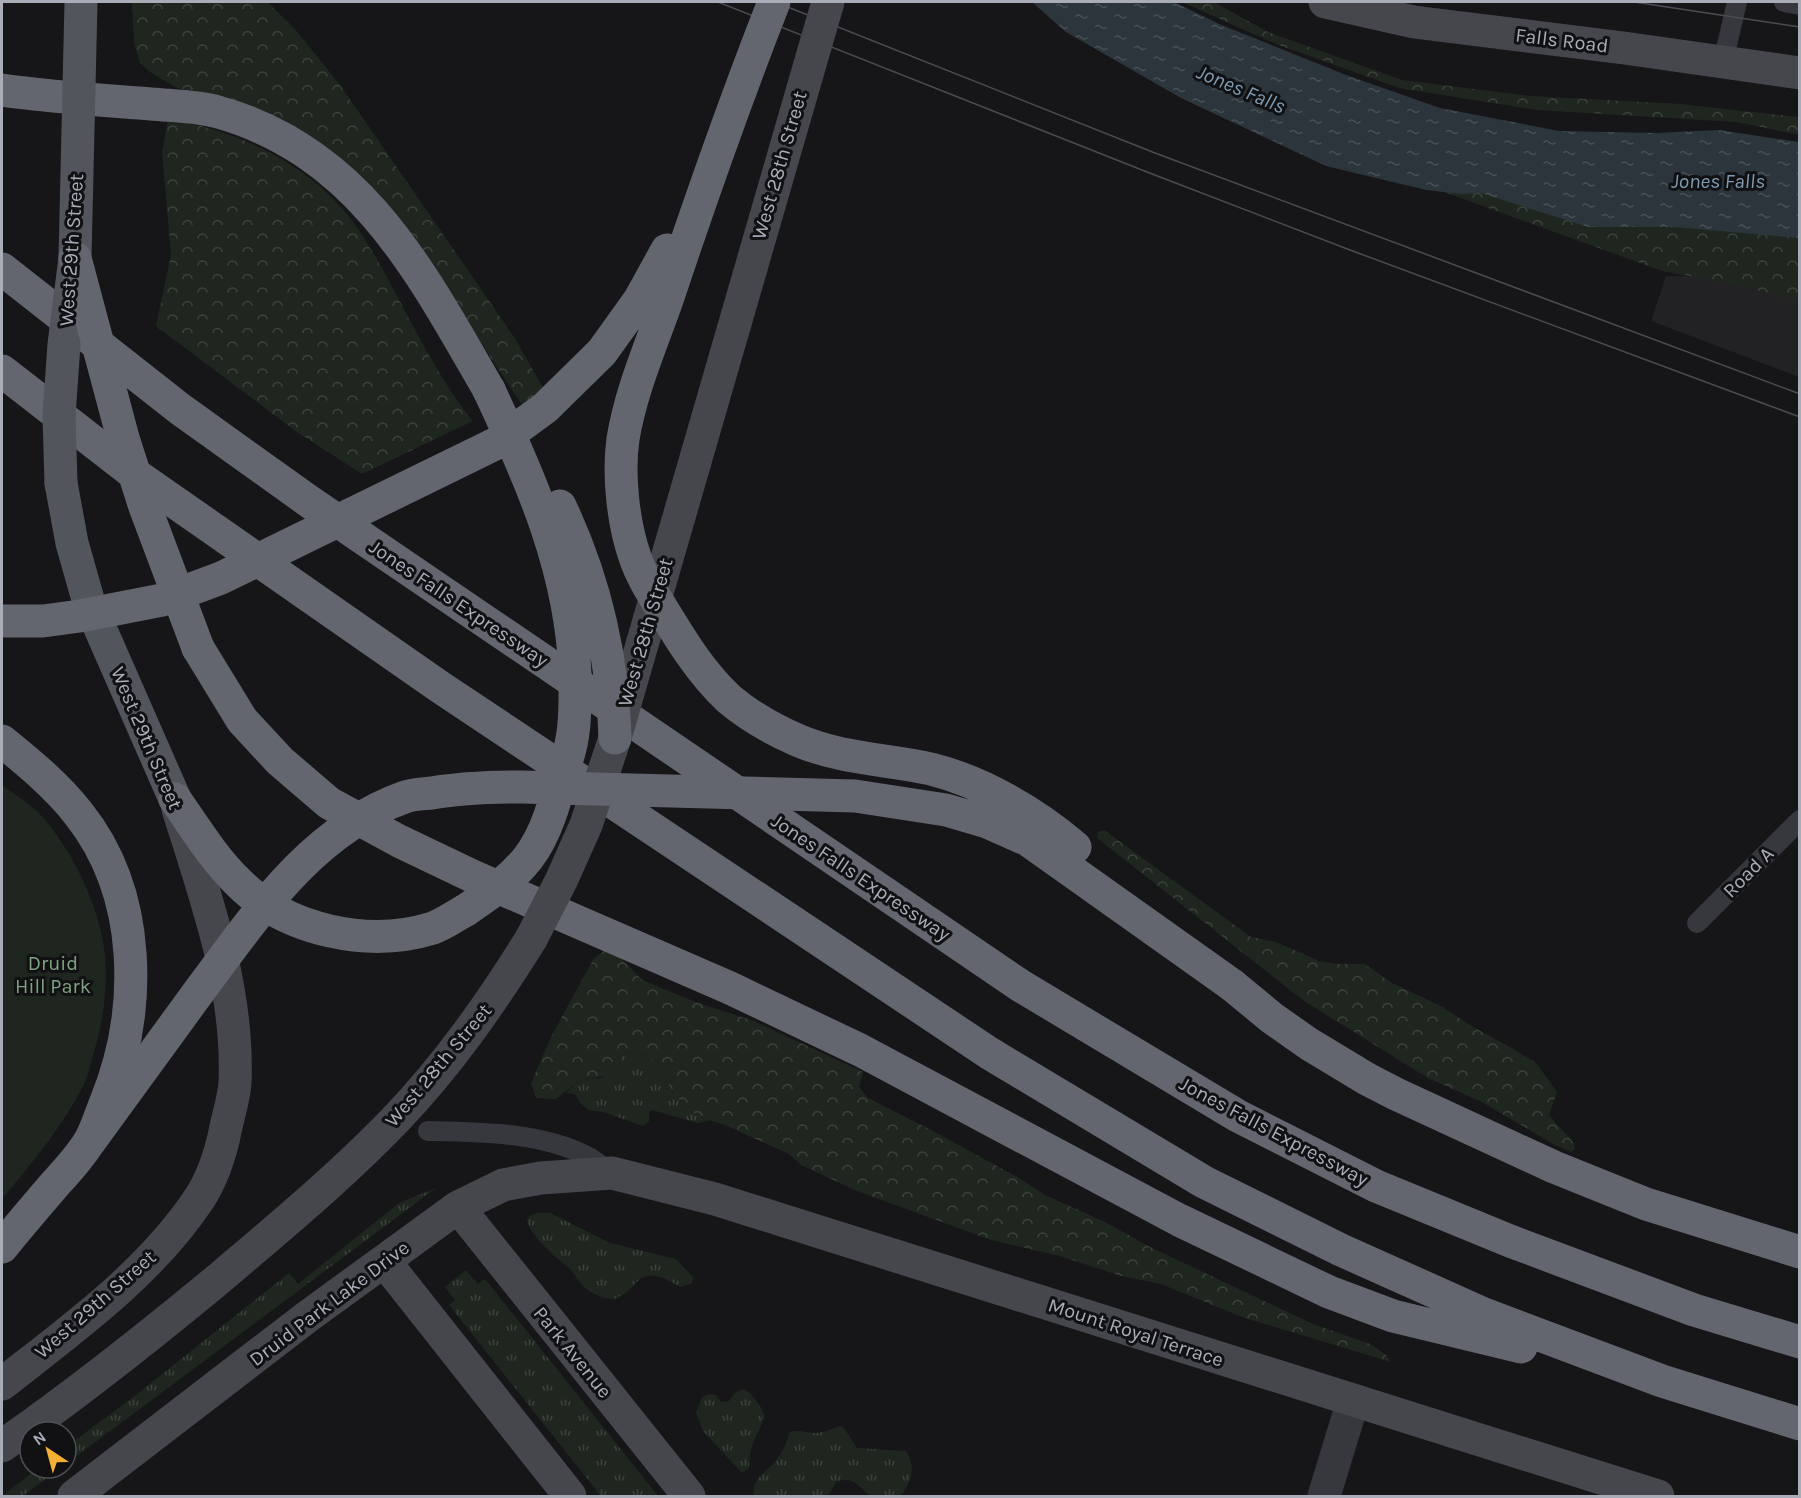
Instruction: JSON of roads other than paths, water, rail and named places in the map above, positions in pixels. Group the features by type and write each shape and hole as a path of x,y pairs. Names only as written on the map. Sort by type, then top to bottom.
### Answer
{"highway":[{"path":"774,2 723,133 634,394 623,440 624,507 635,557 644,580 703,670 730,699 796,740 835,754 930,769 963,779 1008,802 1060,834 1232,985 1272,1017 1309,1044 1367,1079 1554,1167 1646,1204 1800,1252"},
{"path":"2,90 217,112 266,131 298,147 337,175 374,211 408,255 489,390 526,442 572,530 604,635 613,693 615,738"},
{"path":"2,621 43,621 162,600 221,578 497,443 545,408 602,352 640,299 675,236 723,133"},
{"path":"75,258 135,477 198,648 243,720 280,761 329,803 399,841 470,875 730,988 860,1050 1179,1220 1329,1292 1394,1316 1662,1381"},
{"name":"Jones Falls Expressway","path":"2,269 180,409 307,500 1021,986 1238,1116 1376,1186 1510,1241 1694,1310 1800,1342"},
{"path":"2,370 136,475 440,687 989,1053 1204,1182 1341,1250 1484,1314 1662,1381 1800,1424"},
{"path":"175,799 209,848 239,884 264,904 294,919 323,929 363,935 399,935 435,927 498,889 529,857 556,797 572,739 575,709 574,644 563,581 544,516 523,463 489,390"},
{"path":"2,741 79,813 102,850 117,886 124,915 130,946 132,984 126,1035 114,1083 82,1152"},
{"path":"2,1247 82,1152 275,892 311,854 355,823 406,796 467,787 522,786 855,796 946,810 987,822 1028,840 1232,985"}],"main road":[{"name":"West 29th Street","path":"2,1384 125,1283 166,1242 200,1197 220,1155 235,1085 234,1021 220,948 175,799 89,603 72,543 61,483 59,416 64,344 75,258 81,2"},
{"name":"West 28th Street","path":"2,1446 135,1348 269,1237 396,1120 450,1057 494,999 531,939 561,882 586,825 615,738 828,2"},
{"name":"Falls Road","path":"1325,2 1414,22 1800,73"},
{"name":"Druid Park Lake Drive","path":"74,1497 307,1317 458,1208 503,1185 541,1178 612,1173"},
{"name":"Mount Royal Terrace","path":"612,1173 715,1199 1658,1497"},
{"name":"Park Avenue","path":"458,1208 689,1497"},
{"path":"385,1262 570,1497"}],"street":[{"path":"1324,1497 1353,1401"}],"lane":[{"path":"1723,62 1737,2"},
{"path":"1784,2 1800,5"},
{"name":"Road A","path":"1697,923 1800,820"},
{"path":"428,1131 479,1132 552,1143 588,1157 612,1173"}],"water":[{"name":"Jones Falls","path":"1032,2 1174,2 1219,24 1346,75 1440,108 1559,131 1656,133 1719,130 1799,142 1799,238 1674,227 1588,227 1481,193 1461,194 1426,190 1326,166 1181,98 1066,32"}],"tram line":[{"path":"718,2 1350,250 1800,417"},
{"path":"775,2 1155,153 1800,394"},
{"path":"1634,2 1800,27"}],"park label":[{"name":"Druid Hill Park","path":"53,974"}]}
